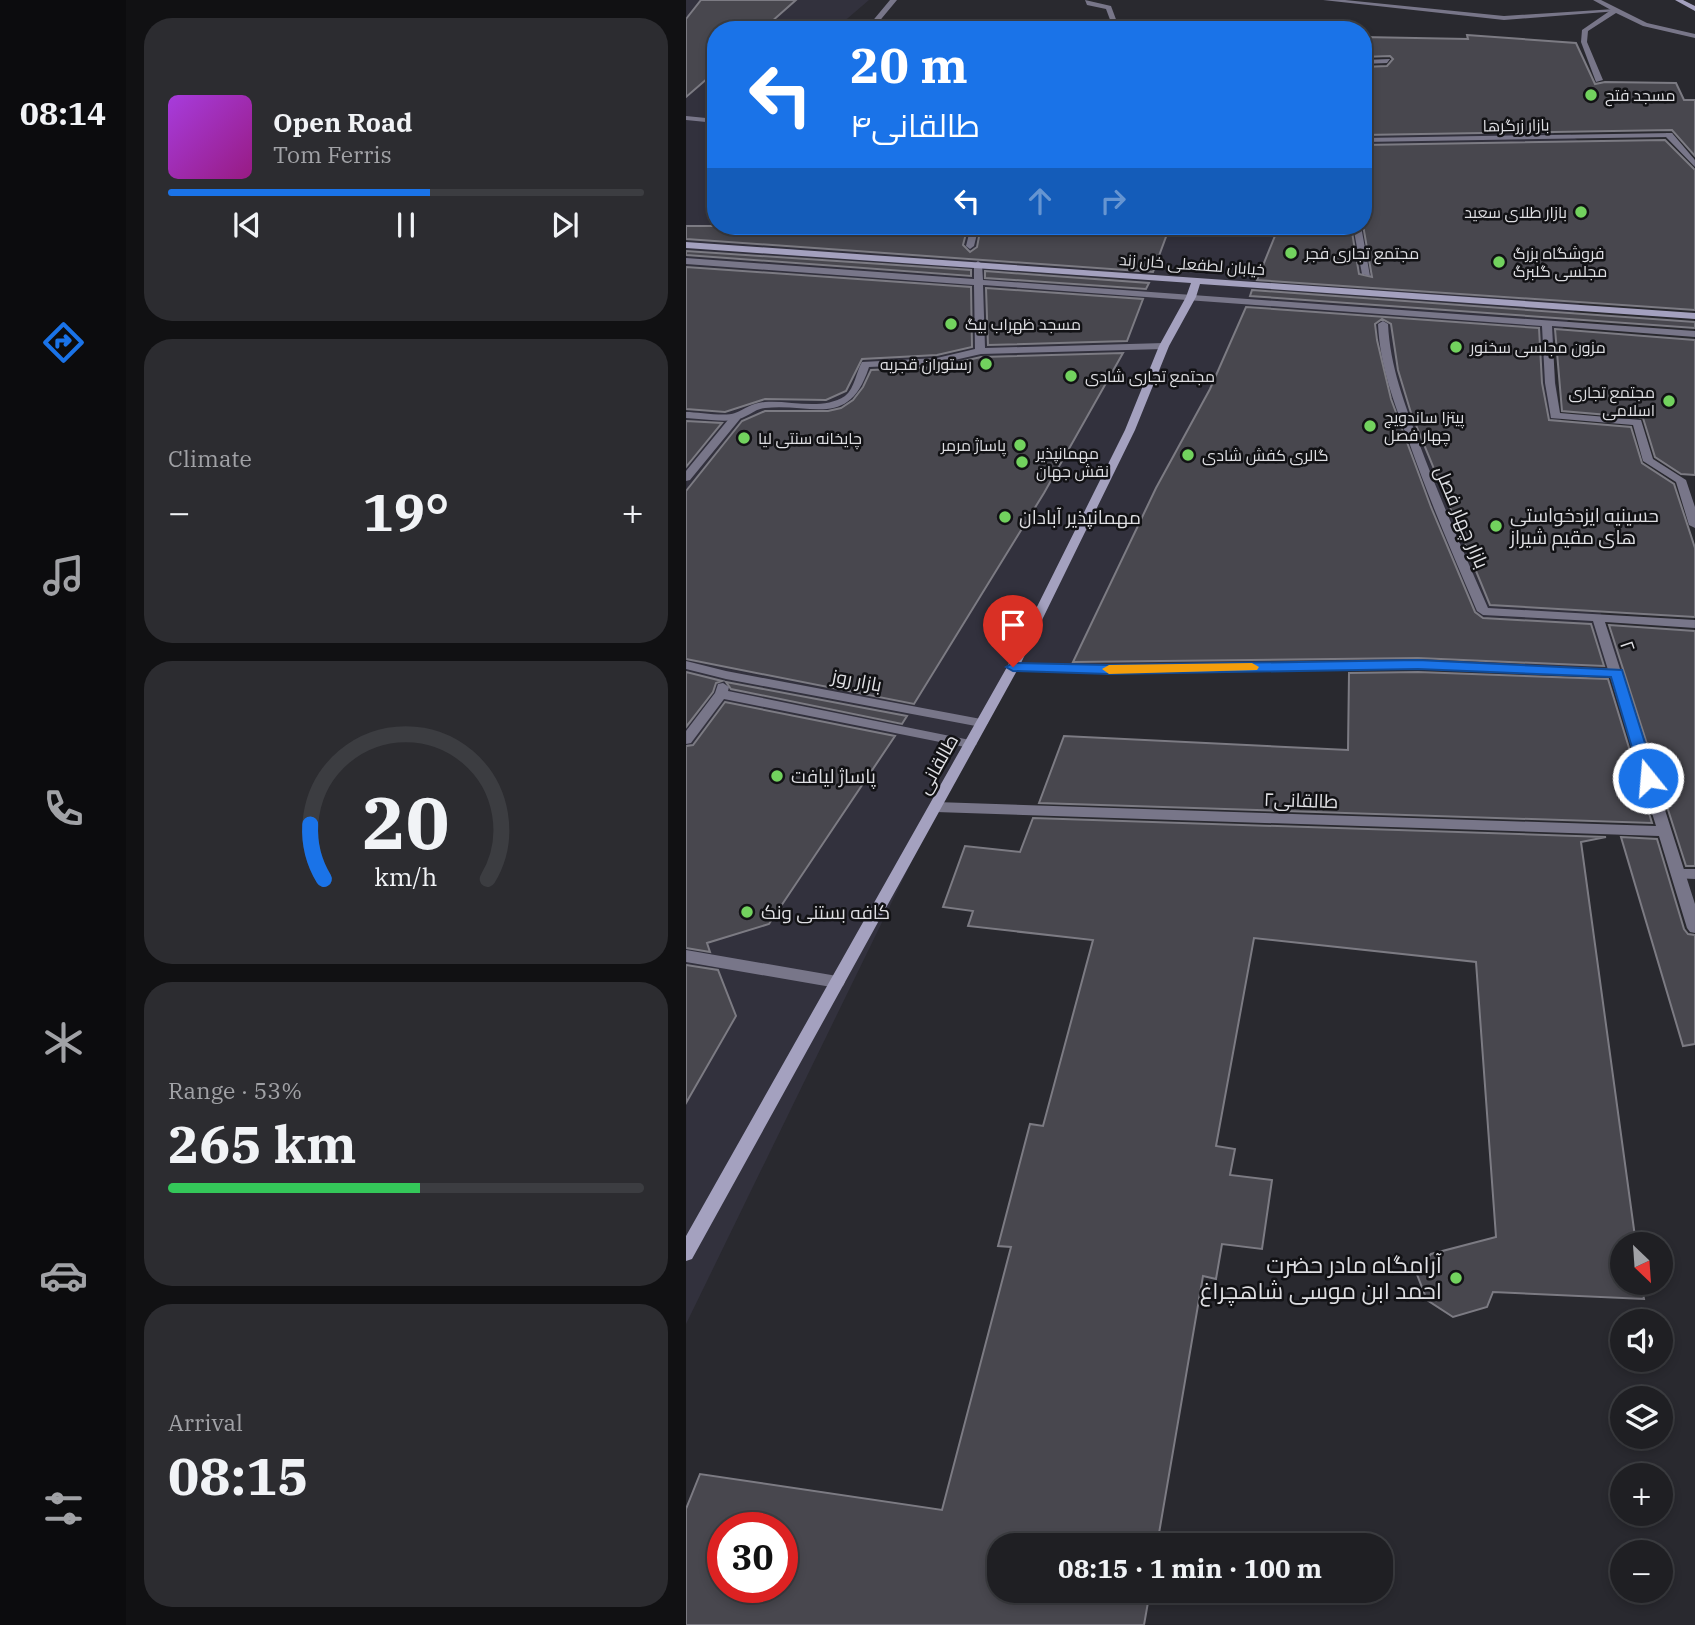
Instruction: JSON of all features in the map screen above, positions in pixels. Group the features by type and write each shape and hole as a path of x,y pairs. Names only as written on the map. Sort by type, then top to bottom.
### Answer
{"street":[{"path":"876,21 894,0"},
{"path":"1088,0 1089,4 1109,7 1113,21"},
{"path":"1326,0 1504,18 1615,11"},
{"path":"1596,0 1645,25 1695,36"},
{"path":"1678,0 1695,9"},
{"path":"1600,80 1584,42 1585,30 1615,11"},
{"path":"1372,61 1387,61"},
{"path":"686,118 707,120"},
{"name":"بازار زرگرها","path":"1372,140 1669,135 1695,164"},
{"path":"970,246 973,235"},
{"path":"1359,235 1367,274"},
{"name":"خیابان لطفعلی خان زند","path":"686,245 1695,316"},
{"path":"686,261 1695,334"},
{"path":"978,264 980,351"},
{"name":"طالقانی","path":"686,1253 1013,667 1130,430 1164,346 1191,297 1196,281"},
{"path":"1547,323 1550,383 1555,416 1636,422 1648,461 1681,480 1695,481"},
{"name":"بازار چهار فصل","path":"1383,324 1383,352 1391,381 1426,479 1483,611 1598,618"},
{"path":"686,478 743,410 760,405 824,406 848,398 857,386 865,364 946,361 980,351 1164,346"},
{"path":"686,415 736,417"},
{"path":"1681,480 1695,525"},
{"path":"1598,618 1695,624"},
{"name":"۲","path":"1598,618 1695,929"},
{"name":"بازار روز","path":"686,665 981,723"},
{"path":"1013,667 1109,669 1418,665 1617,673"},
{"path":"686,740 721,694 726,675"},
{"path":"721,694 970,744"},
{"name":"طالقانی۲","path":"936,807 1664,831"},
{"path":"1678,874 1695,874"},
{"path":"686,956 838,982"}],"shaded area":[{"path":"686,0 869,0 844,21 707,21 707,235 1372,235 1372,105 1547,118 1554,134 1570,134 1583,145 1594,283 1551,345 1561,419 1596,602 1625,670 1008,664 686,1324"}],"building":[{"path":"701,0 796,0 772,21 707,21 707,79 686,97 686,19"},
{"path":"1467,35 1576,43 1595,84 1676,83 1684,100 1695,100 1695,156 1672,130 1372,135 1372,67 1387,66 1393,59 1390,56 1372,57 1372,37 1468,39"},
{"path":"1665,140 1695,170 1695,310 1257,280 1275,235 1352,235 1359,274 1372,277 1365,235 1372,235 1372,145"},
{"path":"686,226 707,226 707,235 966,235 963,245 970,252 977,247 979,235 1167,235 1153,272 686,239"},
{"path":"686,251 971,270 971,276 686,255"},
{"path":"686,267 971,287 972,347 937,355 862,359 846,391 826,400 765,399 725,412 686,409"},
{"path":"985,271 1149,283 1146,289 985,278"},
{"path":"986,288 1143,299 1127,341 988,345"},
{"path":"1252,290 1695,322 1695,328 1250,296"},
{"path":"1246,307 1539,328 1542,383 1549,420 1631,427 1642,463 1674,484 1695,548 1695,617 1490,605 1411,413 1398,370 1391,324 1382,319 1375,324 1391,399 1431,507 1475,612 1483,618 1591,624 1604,666 1418,658 1073,662 1156,488 1210,389"},
{"path":"1555,329 1695,340 1695,475 1681,474 1655,457 1643,418 1562,411"},
{"path":"1123,353 1044,493 914,704 686,659 686,491 742,421 765,411 828,411 841,408 853,400 871,370 937,367 981,357"},
{"path":"686,421 722,423 686,467"},
{"path":"1609,625 1695,631 1695,866 1686,866"},
{"path":"686,672 722,681 716,683 713,692 686,727"},
{"path":"1418,672 1608,679 1652,823 1039,803 1064,736 1348,750 1349,673"},
{"path":"726,682 907,716 902,724 731,689"},
{"path":"725,702 895,736 769,924 707,943 710,952 686,948 686,746 693,745"},
{"path":"1033,818 1606,837 1581,842 1634,1232 1610,1232 1610,1295 1643,1295 1644,1299 1493,1292 1487,1307 1453,1317 1427,1300 1416,1272 1431,1254 1496,1237 1476,962 1254,938 1216,1146 1235,1149 1230,1175 1272,1180 1262,1249 1222,1244 1216,1279 1203,1276 1159,1533 987,1533 987,1603 1148,1603 1144,1625 686,1625 686,1509 700,1474 942,1510 1011,1247 998,1246 1030,1124 1043,1126 1093,940 968,926 973,911 943,907 965,846 1020,852"},
{"path":"1621,837 1657,839 1684,929 1688,934 1695,935 1695,1044 1683,1046"},
{"path":"686,965 718,970 736,1016 686,1103"}],"slow traffic":[{"path":"1109,669 1252,667"}],"place":[{"name":"مسجد فتح","path":"1591,95"},
{"name":"بازار طلای سعید","path":"1581,212"},
{"name":"مجتمع تجاری فجر","path":"1291,253"},
{"name":"فروشگاه بزرگ مجلسی گلبرگ","path":"1499,262"},
{"name":"مسجد ظهراب بیگ","path":"951,324"},
{"name":"مزون مجلسی سخنور","path":"1456,347"},
{"name":"رستوران قجریه","path":"986,364"},
{"name":"مجتمع تجاری شادی","path":"1071,376"},
{"name":"مجتمع تجاری اسلامی","path":"1669,401"},
{"name":"پیتزا ساندویچ چهار فصل","path":"1370,426"},
{"name":"چایخانه سنتی لیا","path":"744,438"},
{"name":"پاساژ مرمر","path":"1020,445"},
{"name":"گالری کفش شادی","path":"1188,455"},
{"name":"مهمانپذیر نقش جهان","path":"1022,462"},
{"name":"مهمانپذیر آبادان","path":"1005,517"},
{"name":"حسینیه ایزدخواستی های مقیم شیراز","path":"1496,526"},
{"name":"پاساژ لیافت","path":"777,776"},
{"name":"کافه بستنی ونک","path":"747,912"},
{"name":"آرامگاه مادر حضرت احمد ابن موسی شاهچراغ","path":"1456,1278"}],"route":[{"path":"1013,667 1109,669 1418,665 1617,673 1648,778"}]}
